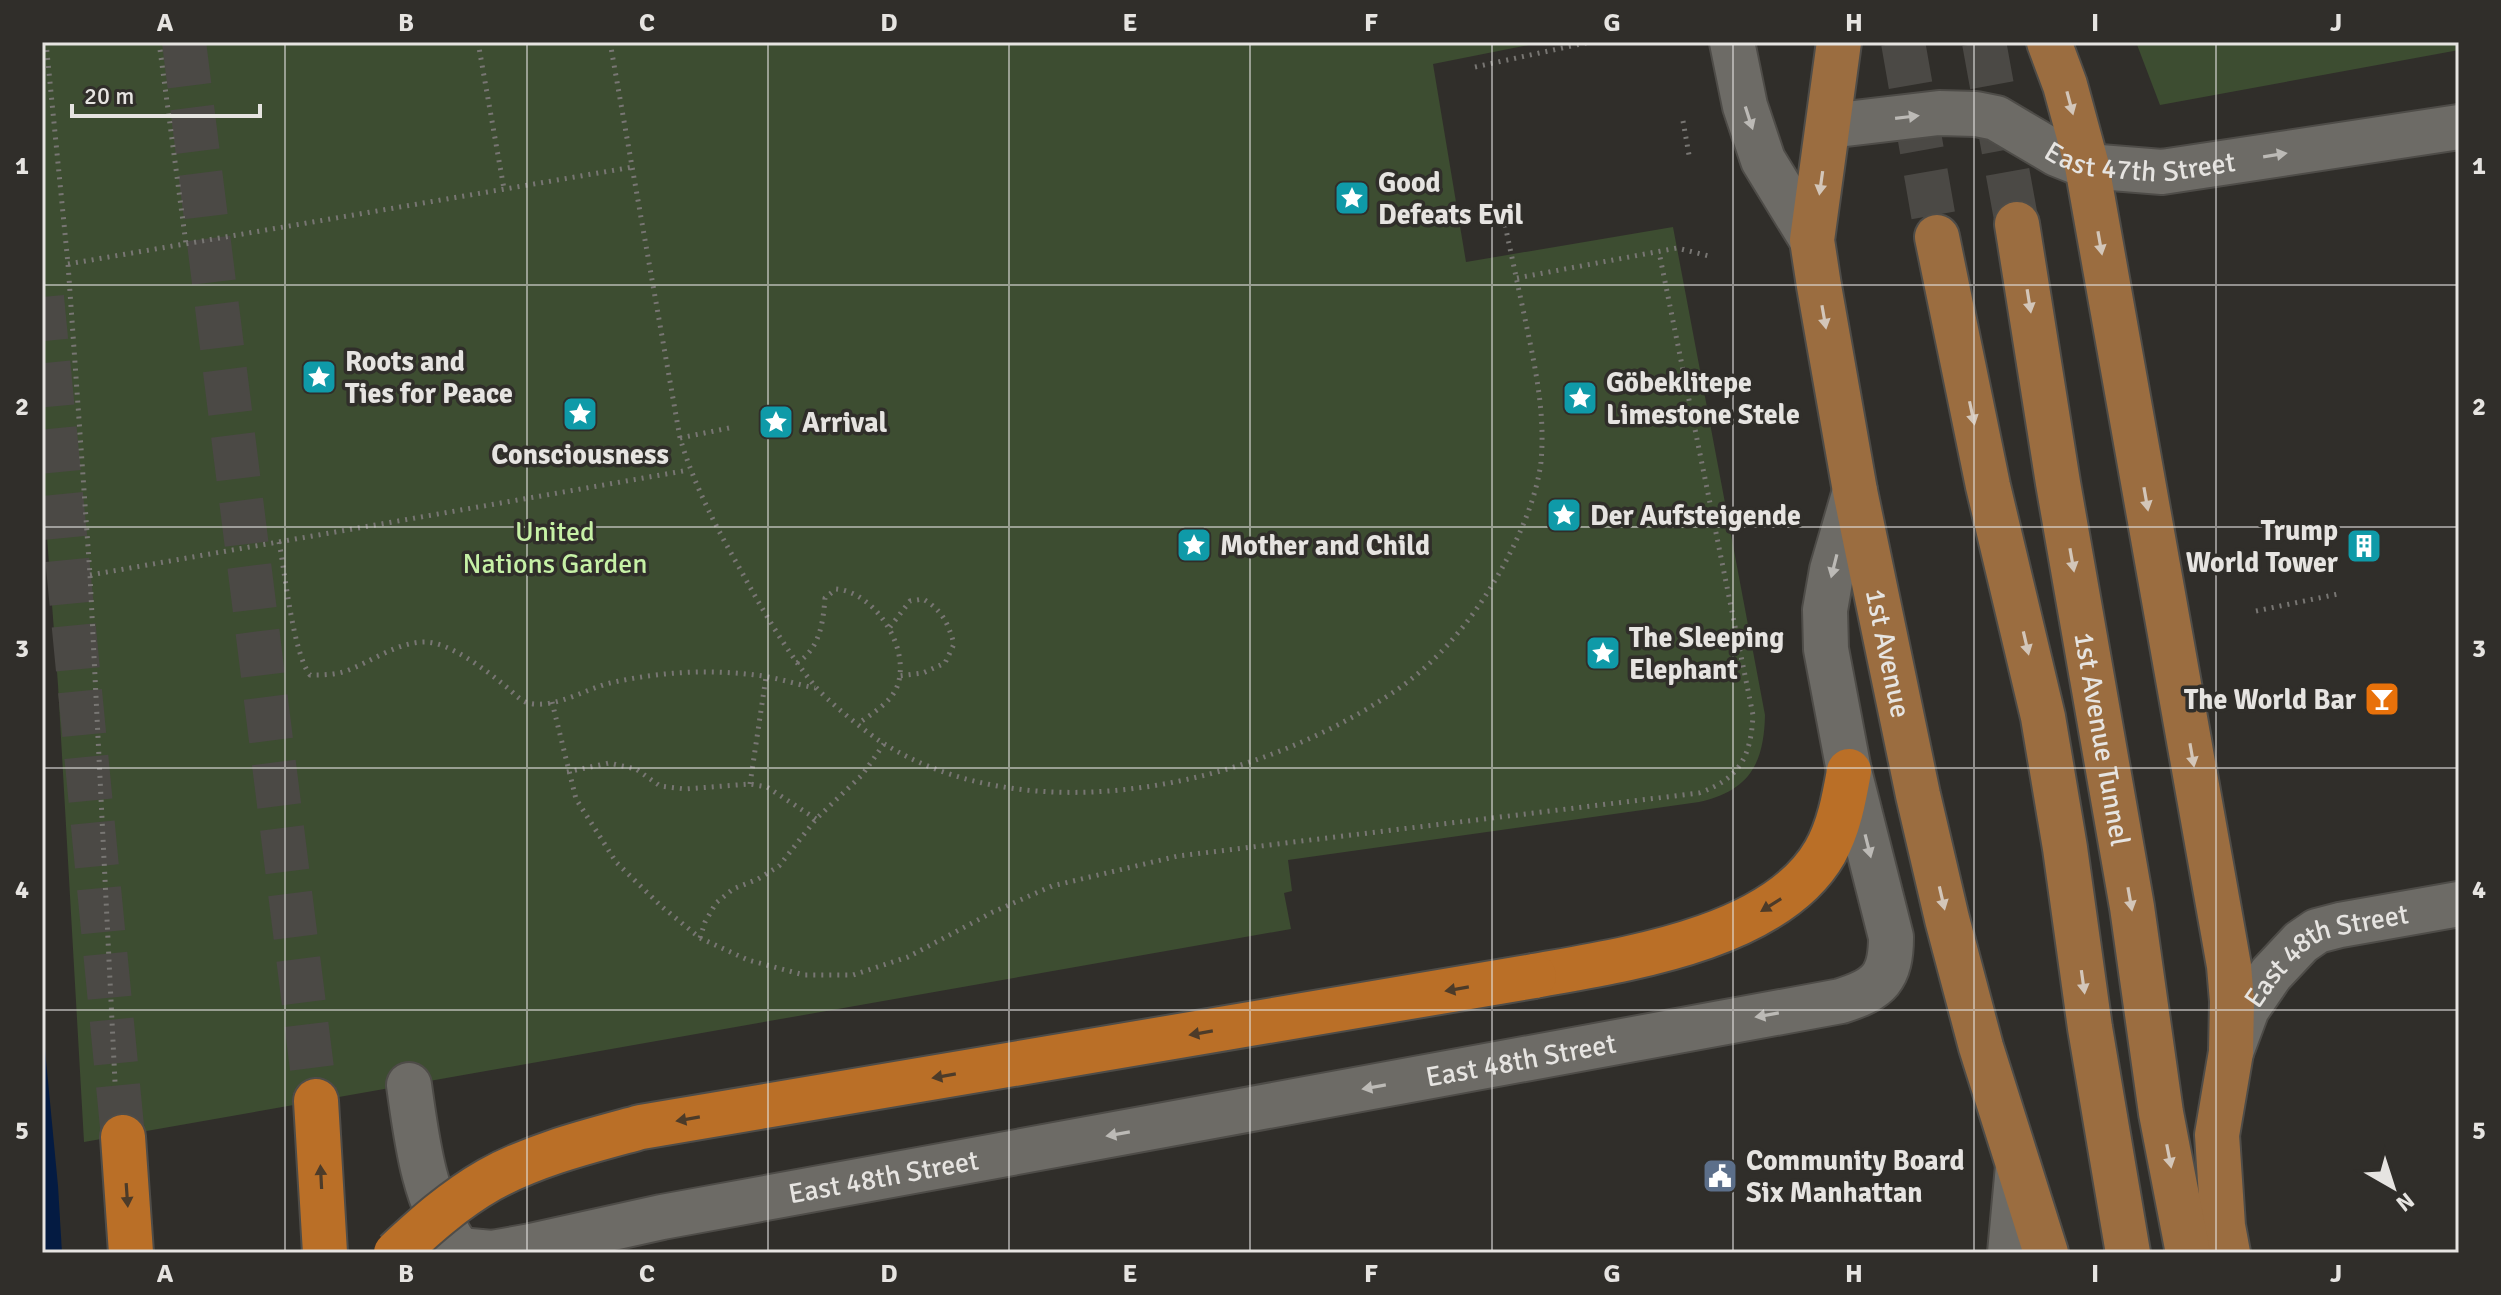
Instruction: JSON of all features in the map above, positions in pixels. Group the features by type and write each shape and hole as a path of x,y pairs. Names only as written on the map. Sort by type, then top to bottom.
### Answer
{"highway":[{"path":"396,1253 429,1223 490,1180 541,1157 641,1127 1627,960 1678,946 1775,904 1805,878 1826,850 1840,817 1849,771"},
{"path":"316,1101 325,1253"},
{"path":"123,1137 131,1253"}],"main road":[{"name":"1st Avenue","path":"1839,42 1812,240 1855,491 1918,795 1981,1047 2046,1253"},
{"path":"2049,42 2065,85 2087,166 2229,966 2231,1052 2217,1135 2223,1226 2228,1253"},
{"name":"1st Avenue Tunnel","path":"2017,224 2132,907 2161,1113 2188,1253"},
{"name":"1st Avenue Tunnel","path":"1937,237 1988,486 2043,717 2128,1253"}],"street":[{"path":"1732,42 1745,106 1763,160 1812,240"},
{"name":"East 47th Street","path":"1829,126 1939,113 1976,114 1996,118 2057,154 2087,166 2162,172 2459,127"},
{"name":"East 48th Street","path":"662,1217 1825,1004 1858,996 1871,989 1885,975 1891,960 1891,937 1849,771 1826,649 1825,610 1832,570 1855,491"},
{"name":"East 48th Street","path":"2231,1052 2247,1009 2271,974 2301,942 2317,931 2459,904"},
{"path":"409,1085 425,1180 443,1226 460,1252 492,1253 662,1217"},
{"path":"2010,1253 2018,1166"},
{"path":"592,1253 662,1217"}],"path":[{"path":"46,42 68,264 90,575 116,1093"},
{"path":"159,42 186,244"},
{"path":"478,42 504,189"},
{"path":"610,42 680,438 689,470 716,525 761,608 816,688 884,744 934,769 985,784 1056,793 1127,789 1194,778 1257,760 1324,732 1388,696 1440,653 1489,593 1523,526 1541,464 1542,402 1504,220"},
{"path":"1475,67 1590,42"},
{"path":"1683,121 1689,155"},
{"path":"68,264 633,167"},
{"path":"1517,278 1677,248 1709,256"},
{"path":"552,702 576,799 616,862 661,906 700,938 748,960 804,975 853,975 908,957 993,912 1052,886 1165,859 1699,793 1721,785 1742,763 1752,740 1753,715 1659,252"},
{"path":"680,438 729,428"},
{"path":"90,575 689,470"},
{"path":"279,542 302,666 310,675 327,676 345,672 393,650 420,642 433,642 457,652 506,686 521,701 533,704 552,702 608,684 656,674 694,671 766,677 816,688"},
{"path":"797,663 812,651 819,635 825,598 836,589 848,590 871,607 890,627 901,659 898,685 890,698 859,723"},
{"path":"2256,611 2338,594"},
{"path":"890,627 910,601 923,599 935,605 946,619 954,644 945,663 923,673 899,676"},
{"path":"750,784 766,677"},
{"path":"700,938 716,903 733,889 779,866 816,819 862,775 884,744"},
{"path":"567,772 609,763 636,769 660,786 685,789 750,784 767,787 816,819"}],"green space":[{"name":"United Nations Garden","path":"42,42 1544,42 1433,64 1466,262 1673,227 1765,715 1757,761 1742,783 1730,791 1699,802 1288,860 1292,891 1284,893 1291,929 84,1142 58,685 42,470"},
{"path":"2136,42 2459,42 2459,50 2160,105"}],"water":[{"path":"42,1018 58,1186 62,1253 42,1253"}],"tunnel":[{"path":"184,42 316,1101"},
{"path":"1903,42 1937,237"},
{"path":"1984,42 2017,224"},
{"path":"42,297 123,1137"}],"place":[{"name":"Good Defeats Evil","path":"1352,198"},
{"name":"Roots and Ties for Peace","path":"319,377"},
{"name":"Göbeklitepe Limestone Stele","path":"1580,398"},
{"name":"Consciousness","path":"580,414"},
{"name":"Arrival","path":"776,422"},
{"name":"Der Aufsteigende","path":"1564,515"},
{"name":"Mother and Child","path":"1194,545"},
{"name":"Trump World Tower","path":"2364,546"},
{"name":"The Sleeping Elephant","path":"1603,653"},
{"name":"The World Bar","path":"2382,699"},
{"name":"Community Board Six Manhattan","path":"1720,1176"}]}
